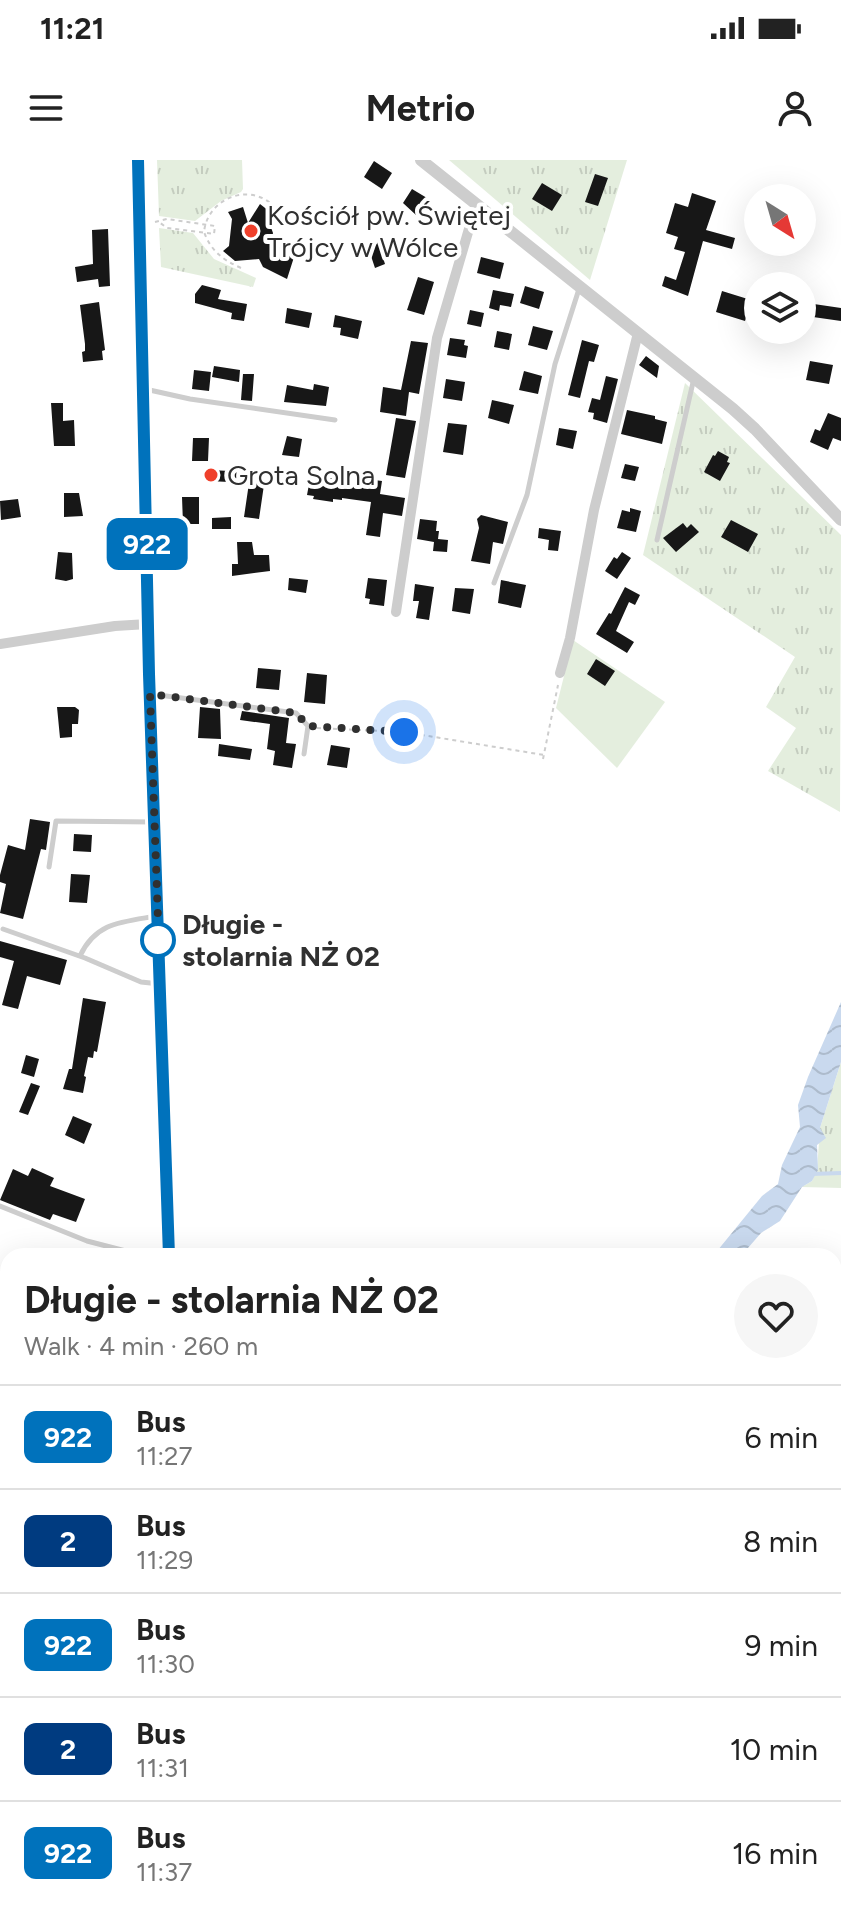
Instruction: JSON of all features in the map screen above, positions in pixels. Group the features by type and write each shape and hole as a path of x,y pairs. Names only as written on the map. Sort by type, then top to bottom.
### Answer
{"main road":[{"path":"138,160 148,624 169,1248"}],"street":[{"path":"427,162 476,205 755,429 841,520"},
{"path":"396,612 437,338 476,205"},
{"path":"560,673 570,638 594,510 638,333"},
{"path":"0,644 115,626 148,624"}],"lane":[{"path":"494,583 527,495 555,364 580,287"},
{"path":"657,540 694,378"},
{"path":"144,389 190,399 335,420"},
{"path":"150,694 296,713 308,726 304,754"},
{"path":"49,867 56,821 154,822"},
{"path":"80,956 95,932 130,920 158,916"},
{"path":"3,929 80,956 141,982 161,984"},
{"path":"0,1206 87,1241 114,1248"}],"path":[{"path":"241,268 220,256 208,244 204,224 219,205 229,198 258,195 270,201 282,217"},
{"path":"152,222 167,219 215,226 214,234 167,228 159,222"},
{"path":"308,726 404,732 543,757 560,673"}],"green space":[{"path":"157,160 242,160 243,189 195,221 159,216"},
{"path":"449,160 627,160 590,280"},
{"path":"159,228 193,233 214,259 256,278 253,287 161,267"},
{"path":"685,383 841,535 840,812 768,771 796,728 766,707 795,657 643,555"},
{"path":"573,640 665,702 617,768 556,708"},
{"path":"841,1062 841,1188 802,1187 812,1181 817,1170 820,1128"}],"water":[{"path":"841,1002 841,1062 820,1128 826,1138 817,1145 818,1170 812,1181 802,1187 780,1221 761,1233 748,1248 720,1248 762,1196 778,1184 782,1165 800,1127 798,1105"}],"building":[{"path":"374,161 392,173 382,189 364,177"},
{"path":"595,174 608,178 598,206 585,202"},
{"path":"542,183 562,195 552,211 532,199"},
{"path":"412,189 427,198 416,215 403,203"},
{"path":"692,193 716,201 706,230 735,238 732,249 703,241 688,296 662,286 665,276 676,280 685,252 674,249 678,237 666,233 675,203 688,207"},
{"name":"Kościół pw. Świętej Trójcy w Wólce","path":"260,204 274,215 268,219 273,233 271,243 295,254 287,279 263,267 259,259 235,261 223,251 229,246 232,219 228,212 243,207 248,223"},
{"path":"108,229 110,286 99,287 98,279 77,282 75,267 93,264 92,230"},
{"path":"378,242 385,264 375,268 370,253"},
{"path":"481,257 504,263 500,279 477,273"},
{"path":"418,277 434,282 424,315 407,310"},
{"path":"202,285 221,290 218,299 247,304 244,321 231,319 232,313 195,303 195,294"},
{"path":"525,286 544,292 539,309 520,303"},
{"path":"493,290 514,294 511,307 500,305 499,311 489,308"},
{"path":"722,291 744,298 744,321 716,312"},
{"path":"99,302 105,350 102,351 103,360 83,362 85,344 80,305"},
{"path":"816,304 841,308 841,321 816,317"},
{"path":"287,308 312,313 309,328 285,323"},
{"path":"470,310 484,313 481,327 467,324"},
{"path":"335,315 362,321 358,339 340,335 341,328 333,327"},
{"path":"533,326 553,331 547,350 528,345"},
{"path":"497,331 512,334 509,350 494,347"},
{"path":"450,338 465,340 464,345 468,346 466,358 447,355"},
{"path":"582,340 599,345 594,362 589,361 580,398 568,395"},
{"path":"411,341 428,343 419,394 409,392 406,416 380,412 383,387 401,390"},
{"path":"646,356 659,366 657,378 639,365"},
{"path":"810,361 833,365 829,384 806,380"},
{"path":"214,366 240,370 239,382 212,377"},
{"path":"194,370 211,372 209,391 192,389"},
{"path":"524,371 542,376 538,394 519,390"},
{"path":"243,374 254,374 252,401 241,400"},
{"path":"606,376 618,379 607,423 593,419 594,413 588,412 592,398 600,400"},
{"path":"446,379 465,382 462,401 443,398"},
{"path":"314,384 329,387 326,406 284,402 287,385 313,390"},
{"path":"492,400 514,405 509,424 488,418"},
{"path":"51,403 63,403 63,421 74,420 75,446 54,446"},
{"path":"627,410 667,422 662,444 621,434"},
{"path":"828,413 841,418 841,441 833,438 828,450 810,442 815,429 820,431"},
{"path":"396,418 416,421 405,478 386,475"},
{"path":"448,423 467,425 463,455 443,452"},
{"path":"559,428 577,431 573,449 556,445"},
{"path":"287,436 302,439 299,457 282,455"},
{"path":"193,438 209,438 208,461 192,461"},
{"path":"718,451 729,457 727,462 730,463 720,481 704,472"},
{"path":"625,464 639,467 635,481 621,478"},
{"path":"210,470 250,472 249,483 209,481"},
{"path":"250,476 265,478 259,519 244,517"},
{"path":"314,476 358,482 359,478 382,481 380,494 405,498 402,516 383,513 380,537 366,535 371,502 342,498 333,499 333,502 313,499 314,496 307,495 310,479 313,480"},
{"path":"64,493 79,493 83,516 64,517"},
{"path":"182,497 199,497 199,524 183,524"},
{"path":"18,499 21,517 1,520 0,501"},
{"path":"630,508 641,511 636,532 617,528 622,510 630,512"},
{"path":"481,515 508,522 503,544 493,542 490,564 471,561 479,528 477,519"},
{"path":"231,517 231,529 212,529 212,518"},
{"path":"420,519 437,521 438,539 448,540 447,552 433,551 434,542 417,539"},
{"path":"731,520 758,534 748,552 721,537"},
{"path":"683,523 687,528 691,524 699,532 676,552 663,538"},
{"path":"539,528 561,531 558,551 548,550 549,540 538,538"},
{"path":"237,542 252,542 254,555 269,555 270,571 232,576 232,564 238,564"},
{"path":"58,552 72,553 73,579 55,579"},
{"path":"622,552 631,558 617,579 605,571 614,557 617,559"},
{"path":"289,578 308,580 306,593 288,590"},
{"path":"368,578 387,580 384,606 369,604 370,599 365,598"},
{"path":"501,580 526,585 521,608 498,603"},
{"path":"415,584 434,587 429,620 416,618 419,601 413,601"},
{"path":"625,587 640,595 635,605 629,602 616,631 634,642 627,653 596,634"},
{"path":"455,588 474,589 470,614 452,611"},
{"path":"596,659 615,671 605,686 587,674"},
{"path":"258,668 281,670 279,690 256,688"},
{"path":"307,673 327,675 325,704 304,702"},
{"path":"57,707 75,707 79,710 78,724 72,724 72,737 60,738"},
{"path":"200,707 220,709 221,739 198,738"},
{"path":"242,711 289,718 286,743 296,744 292,768 273,765 275,751 267,749 270,724 240,720"},
{"path":"219,744 252,749 250,760 218,756"},
{"path":"331,745 350,748 347,768 327,765"},
{"path":"30,819 50,822 46,850 41,849 23,919 0,913 6,884 0,882 0,875 8,845 25,850"},
{"path":"74,834 92,835 91,852 73,851"},
{"path":"71,874 90,875 87,903 69,902"},
{"path":"0,941 67,960 60,985 27,976 18,1009 2,1005 14,961 0,957"},
{"path":"83,998 106,1002 97,1052 94,1051 93,1058 88,1057 83,1093 63,1089 69,1069 72,1069"},
{"path":"26,1055 39,1059 34,1077 21,1073"},
{"path":"31,1083 40,1086 28,1115 19,1112"},
{"path":"73,1116 92,1124 84,1144 65,1135"},
{"path":"32,1168 54,1178 50,1186 85,1199 76,1222 53,1214 50,1220 0,1200 13,1169 28,1176"}],"waterway":[{"path":"811,1174 841,1173"}],"bus line":[{"name":"922","path":"138,160 149,674 169,1248"}],"place":[{"name":"Kościół pw. Świętej Trójcy w Wólce","path":"251,231"},
{"name":"Grota Solna","path":"211,475"},
{"name":"Długie - stolarnia NŻ 02","path":"158,940"}],"route":[{"path":"158,940 159,948 150,694 296,713 308,726 327,729 364,728 404,732"}]}
